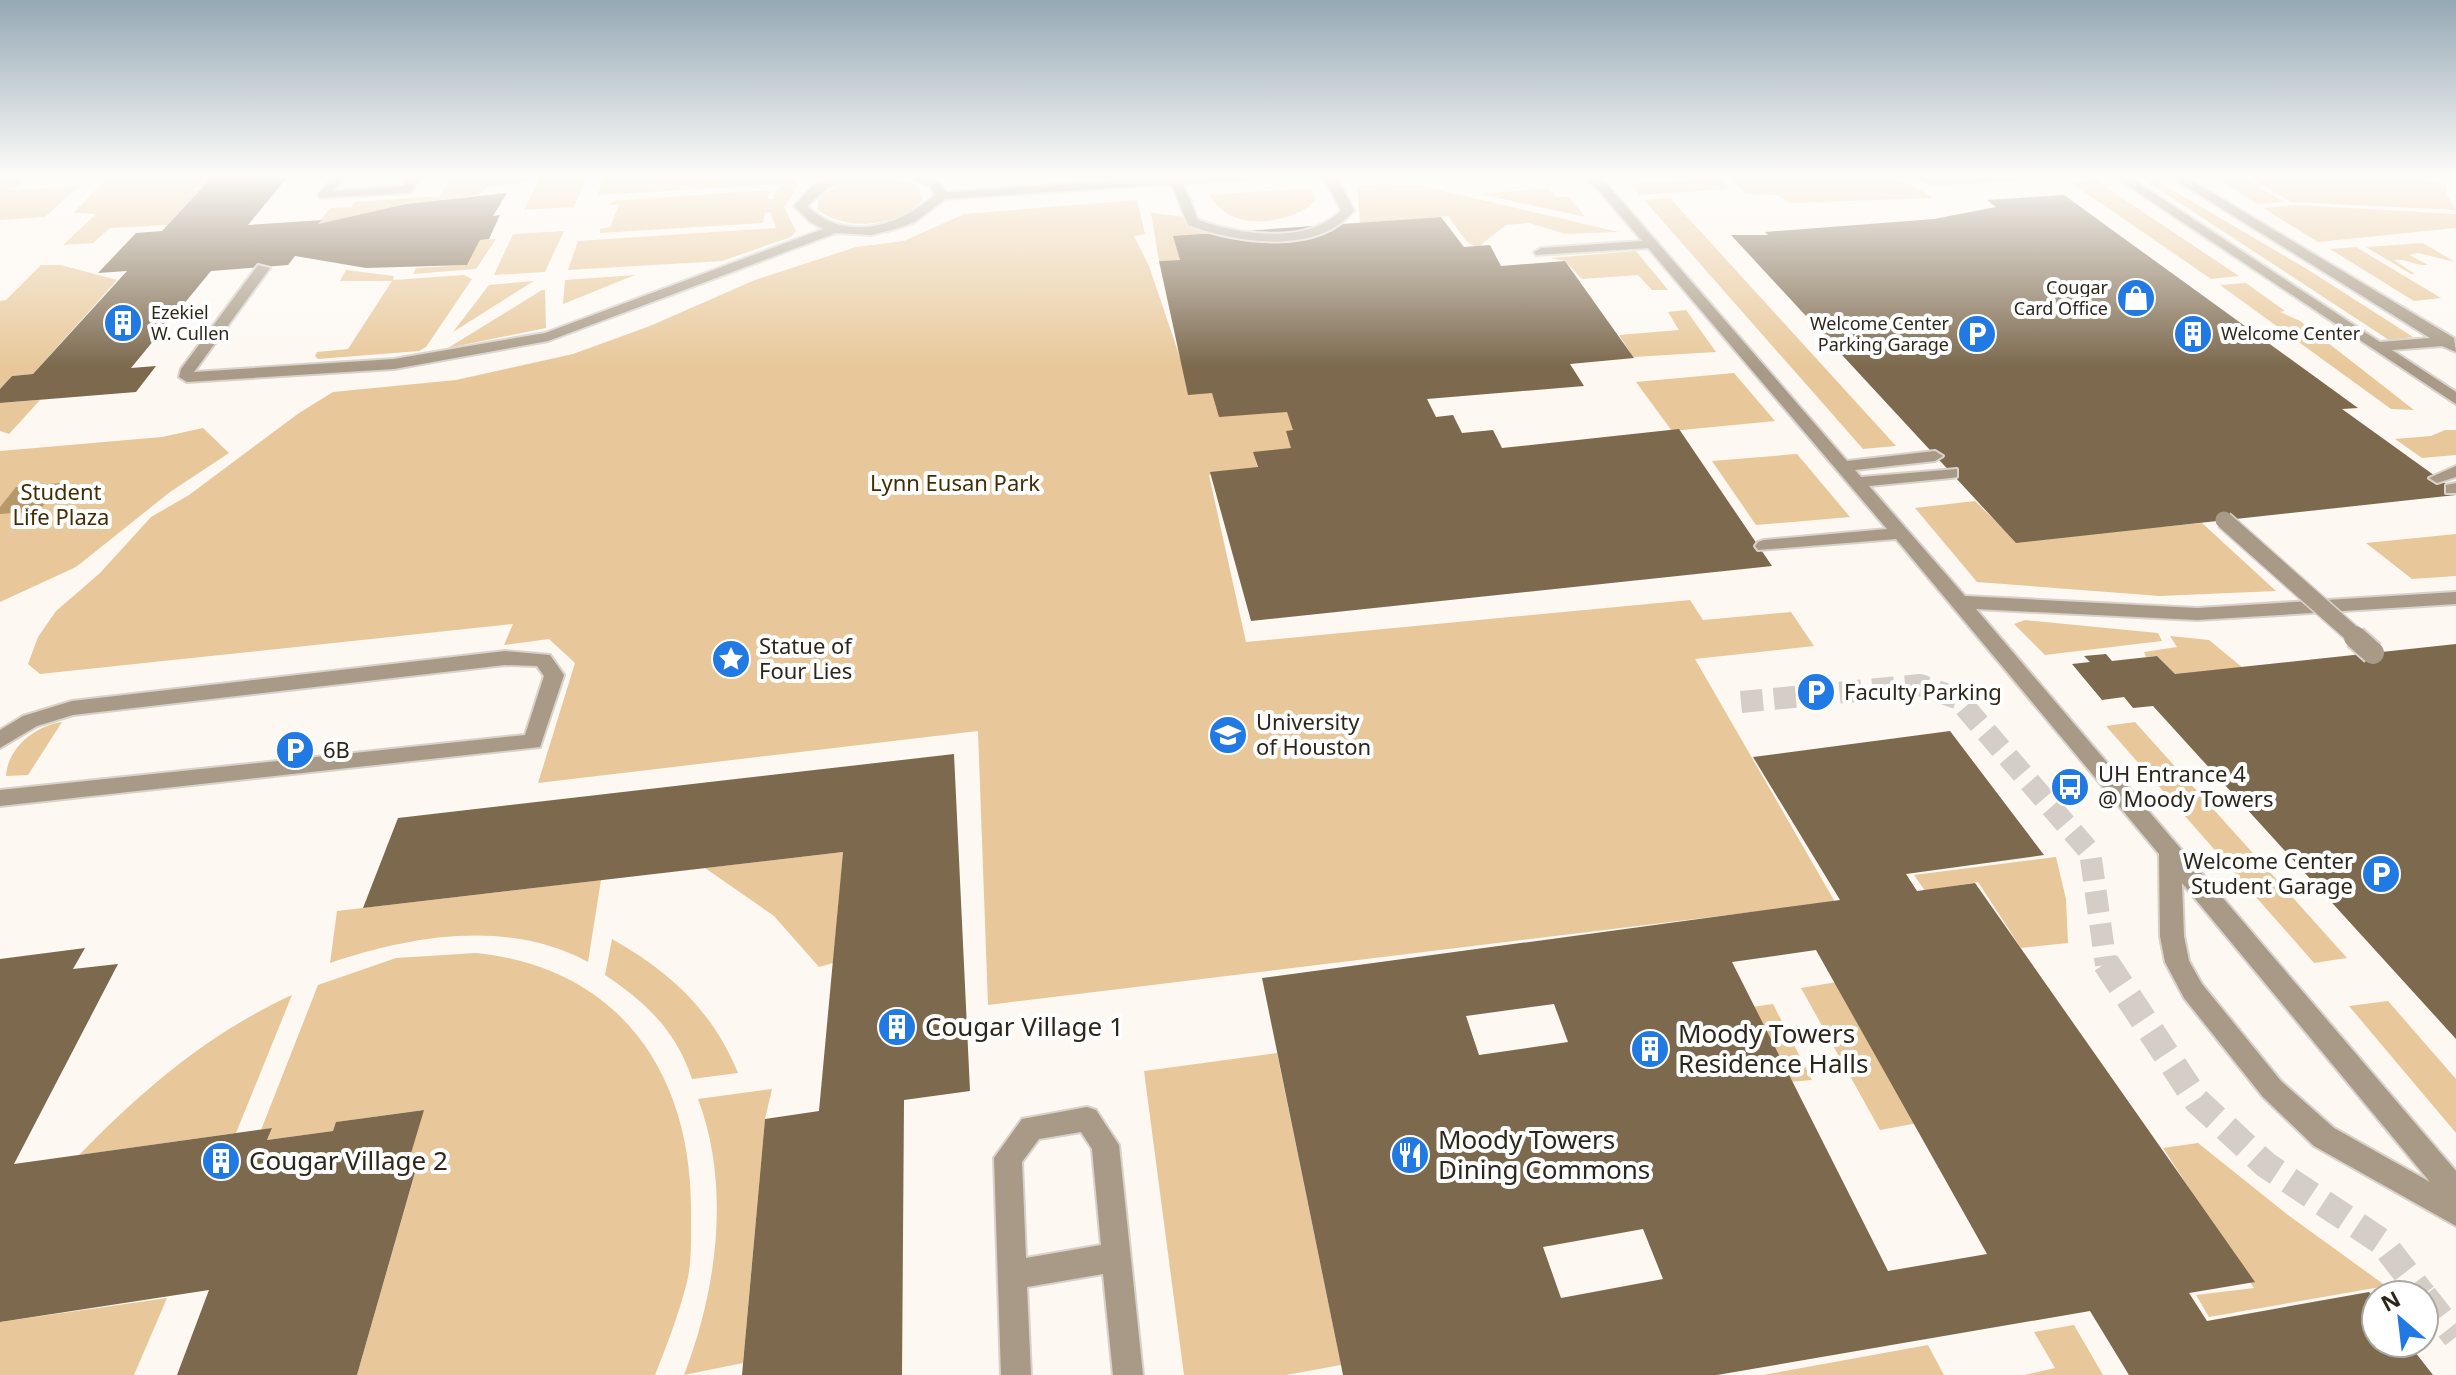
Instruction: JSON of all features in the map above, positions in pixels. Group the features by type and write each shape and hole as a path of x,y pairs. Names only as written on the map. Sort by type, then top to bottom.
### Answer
{"street":[{"path":"263,268 186,372 187,377 394,364 548,337 808,239"},
{"path":"1648,239 1960,602 2456,1192"},
{"path":"2215,239 2456,399"},
{"path":"2280,239 2452,343"},
{"path":"1541,252 1652,244"},
{"path":"2378,347 2452,343"},
{"path":"1843,466 1935,456"},
{"path":"1857,482 1951,473"},
{"path":"2437,478 2455,483"},
{"path":"2224,520 2373,653"},
{"path":"1764,546 1901,533"},
{"path":"1960,602 2197,614 2456,598"},
{"path":"0,740 30,721 72,708 206,692 505,658 543,660 554,675 533,742 0,798"},
{"path":"2170,852 2174,949 2177,962 2193,991 2272,1089 2324,1137 2456,1212"},
{"path":"1016,1375 1008,1158 1031,1128 1087,1119 1105,1145 1128,1375"},
{"path":"1012,1275 1116,1257"}],"green space":[{"path":"69,239 97,239 93,243 63,245"},
{"path":"496,239 476,269 413,274 416,268 467,265 480,240"},
{"path":"511,239 560,239 545,272 494,275"},
{"path":"785,239 722,261 568,270 578,241"},
{"name":"Lynn Eusan Park","path":"1136,239 1149,266 1192,393 1215,392 1296,410 1295,451 1254,454 1258,470 1209,475 1246,642 1690,600 1703,620 1791,612 1814,646 1695,659 1835,902 988,1005 978,731 538,783 575,663 549,639 504,645 513,624 40,674 28,664 38,637 56,611 100,573 151,517 189,495 299,413 333,392 456,380 573,354 650,326 755,280 856,247 904,241"},
{"path":"1155,239 1175,239 1180,260 1159,261"},
{"path":"1465,239 1488,239 1477,248"},
{"path":"1678,239 1708,239 1896,446 1863,449"},
{"path":"2153,239 2184,239 2239,276 2211,279"},
{"path":"2235,239 2256,239 2413,337 2389,340"},
{"path":"2313,239 2346,239 2318,242"},
{"path":"2423,243 2455,262 2418,253 2410,255 2428,265 2394,260 2415,274 2411,274 2366,247"},
{"path":"2356,247 2441,298 2414,301 2330,249"},
{"path":"1636,251 1668,290 1652,290 1638,275 1582,279 1565,261 1550,258"},
{"path":"41,265 61,265 117,280 33,374 12,376 0,389 0,301 6,300"},
{"path":"346,270 394,276 393,280 464,275 472,279 426,347 419,351 318,359 315,356 317,352 348,349 392,281 340,281"},
{"path":"635,275 563,304 565,280"},
{"path":"534,281 453,332 489,285"},
{"path":"2246,283 2285,311 2280,312 2300,321 2414,410 2391,409 2220,285"},
{"path":"545,290 546,328 448,348"},
{"path":"1686,310 1716,352 1633,357 1619,335 1679,330 1668,312"},
{"path":"1734,373 1775,421 1672,431 1636,382"},
{"path":"40,400 9,434 0,431 0,403"},
{"name":"Student Life Plaza","path":"203,428 229,453 170,492 76,567 0,602 0,451 162,437"},
{"path":"2445,430 2456,430 2456,455 2422,458 2395,439 2431,436"},
{"path":"1797,454 1850,517 1756,525 1712,461"},
{"path":"1975,501 2016,541 2202,523 2276,591 2160,596 1977,582 1915,508"},
{"path":"2456,534 2456,576 2412,579 2366,543"},
{"path":"2025,620 2158,633 2162,641 2045,655 2014,624"},
{"path":"2170,636 2209,640 2243,668 2177,677 2157,656 2146,657 2144,652 2177,647"},
{"path":"62,722 28,775 6,776 17,747 42,728"},
{"path":"2135,722 2347,958 2314,963 2106,726"},
{"path":"843,852 833,963 819,967 774,916 705,868"},
{"path":"2056,857 2066,899 2068,943 2021,948 1978,882 1925,891 1914,875"},
{"path":"601,880 588,962 526,940 460,936 394,945 330,963 337,911"},
{"path":"612,939 652,965 687,995 716,1030 738,1073 692,1079 669,1032 634,996 605,975"},
{"path":"476,953 527,963 571,981 608,1006 639,1037 662,1075 679,1117 688,1164 691,1249 684,1294 655,1375 357,1375 416,1170 406,1170 423,1110 337,1122 333,1131 267,1140 272,1128 261,1130 318,985 396,958"},
{"path":"1837,982 1918,1123 1880,1130 1801,988"},
{"path":"292,995 236,1133 79,1155 127,1108 178,1065 233,1027"},
{"path":"2388,1001 2456,1079 2456,1133 2349,1006"},
{"path":"1773,1004 1812,1080 1789,1082 1752,1007"},
{"path":"1277,1053 1341,1365 1286,1375 1184,1375 1144,1071"},
{"path":"772,1089 765,1119 743,1363 684,1375 705,1308 716,1238 714,1167 698,1099"},
{"path":"2198,1143 2288,1215 2376,1279 2360,1279 2360,1291 2209,1317 2196,1295 2254,1288 2163,1148"},
{"path":"167,1298 134,1375 0,1375 0,1322"},
{"path":"2074,1325 2103,1375 2024,1375 2055,1368 2034,1332"},
{"path":"1928,1345 1944,1375 1763,1375"}],"shaded area":[{"path":"61,483 39,511 0,514 0,507 16,487"}],"building":[{"name":"Ezekiel W. Cullen","path":"130,239 487,239 480,240 467,265 366,268 295,256 288,265 211,271 131,368 156,366 136,392 0,403 0,389 12,376 33,374 127,271 98,273"},
{"path":"1174,239 1458,239 1464,247 1490,245 1501,266 1565,261 1634,358 1570,364 1584,386 1427,399 1436,417 1453,415 1462,433 1493,430 1502,448 1679,429 1772,566 1251,621 1210,472 1258,467 1253,452 1291,448 1286,431 1293,430 1287,412 1219,417 1212,393 1188,395 1159,261 1180,260"},
{"name":"Welcome Center Parking Garage","path":"1735,239 2125,239 2358,408 2342,409 2456,491 2456,495 2016,543"},
{"name":"Welcome Center Student Garage","path":"2456,644 2456,1039 2153,706 2133,708 2124,697 2102,700 2072,664 2090,662 2084,656 2106,654 2112,661 2157,656 2175,674"},
{"name":"Moody Towers Residence Halls","path":"1950,731 2044,855 1906,874 1917,891 1975,883 2255,1282 2189,1293 2207,1321 2360,1294 2360,1359 2420,1359 2433,1375 2129,1375 2090,1311 1717,1375 1343,1375 1262,978 1840,900 1753,757","holes":["1816,950 1987,1254 1888,1271 1732,962","1554,1004 1568,1042 1479,1055 1466,1016","1643,1229 1663,1279 1561,1298 1543,1247"]},
{"name":"Cougar Village 1","path":"954,754 970,1091 904,1100 902,1375 742,1375 765,1119 819,1111 843,852 363,908 398,818"},
{"name":"UH Entrance 4 @ Moody Towers","path":"2066,776 2083,797 2074,798 2057,778"},
{"name":"Cougar Village 2","path":"85,948 73,969 118,964 14,1164 272,1128 267,1140 333,1131 336,1122 424,1110 406,1170 416,1169 357,1375 177,1375 209,1290 0,1322 0,959"}],"tunnel":[{"path":"1741,702 1920,685 1957,698 2090,852 2106,965"},
{"path":"2106,963 2197,1101 2266,1165 2382,1242 2411,1279"},
{"path":"2440,1316 2456,1337"}],"place":[{"name":"Cougar Card Office","path":"2136,298"},
{"name":"Ezekiel W. Cullen","path":"123,323"},
{"name":"Welcome Center Parking Garage","path":"1977,334"},
{"name":"Welcome Center","path":"2193,334"},
{"name":"Statue of Four Lies","path":"731,659"},
{"name":"Faculty Parking","path":"1816,692"},
{"name":"University of Houston","path":"1228,735"},
{"name":"6B","path":"295,750"},
{"name":"UH Entrance 4 @ Moody Towers","path":"2070,787"},
{"name":"Welcome Center Student Garage","path":"2381,874"},
{"name":"Cougar Village 1","path":"897,1027"},
{"name":"Moody Towers Residence Halls","path":"1650,1049"},
{"name":"Moody Towers Dining Commons","path":"1410,1155"},
{"name":"Cougar Village 2","path":"221,1161"}]}
